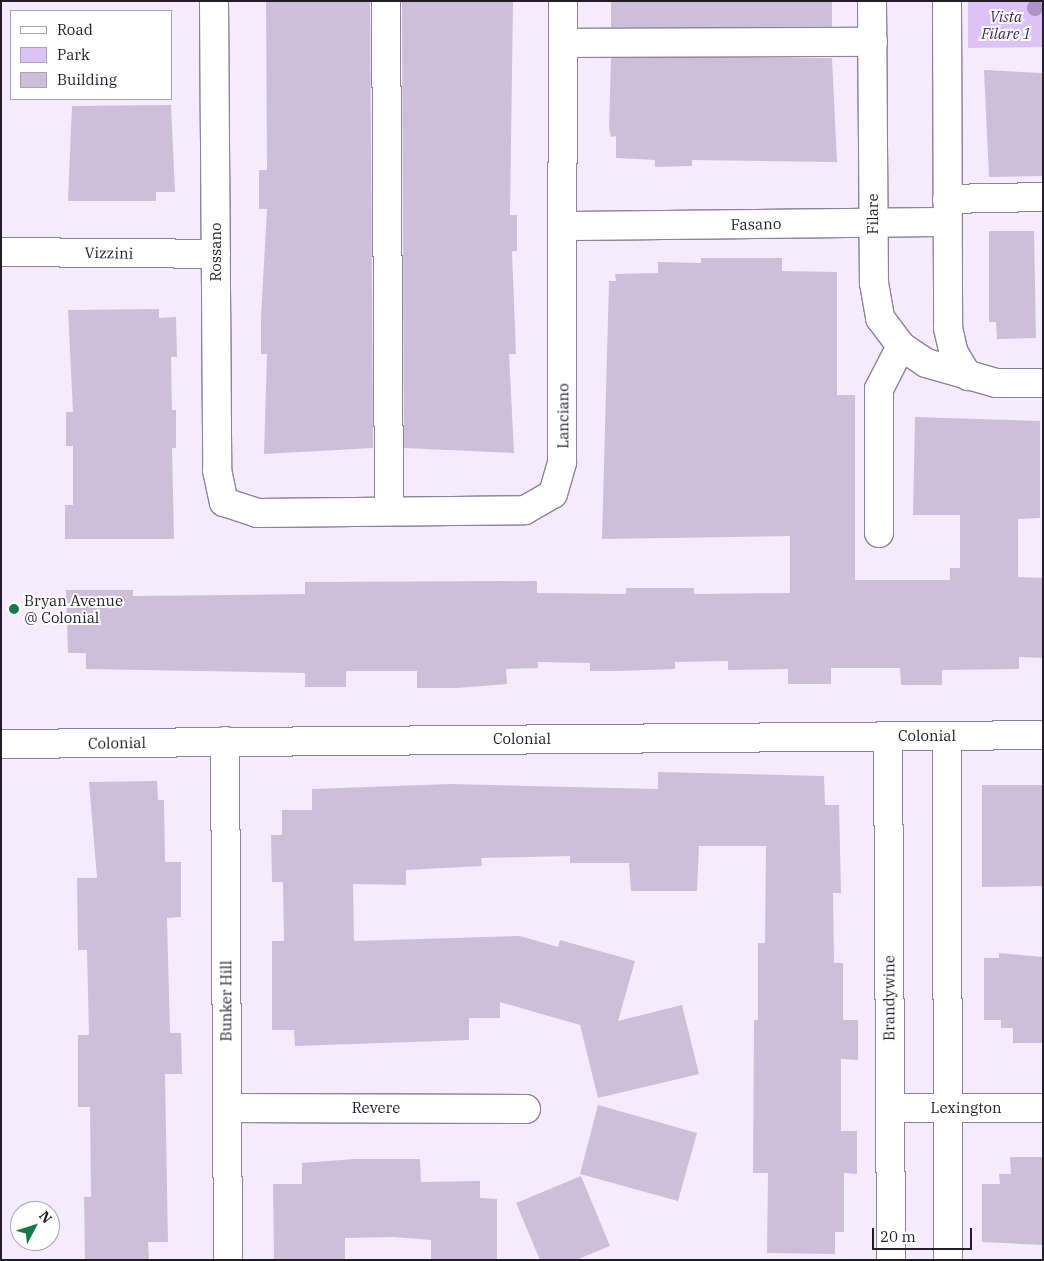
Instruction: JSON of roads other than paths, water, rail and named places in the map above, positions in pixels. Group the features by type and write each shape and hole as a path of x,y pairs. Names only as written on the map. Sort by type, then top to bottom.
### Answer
{"street":[{"name":"Rossano","path":"214,1 217,470 224,502"},
{"path":"386,1 389,511"},
{"name":"Lanciano","path":"224,502 257,513 525,510 553,494 562,462 563,1"},
{"name":"Filare","path":"872,1 874,283 880,318 901,346 926,363 996,383 1043,383"},
{"path":"947,1 948,328 954,353 968,376"},
{"path":"563,43 873,42"},
{"name":"Fasano","path":"564,226 874,223 1043,198"},
{"name":"Vizzini","path":"1,252 216,254"},
{"path":"879,533 879,389 901,346"},
{"name":"Colonial","path":"1,744 1043,735"},
{"name":"Brandywine","path":"888,736 891,1260"},
{"path":"947,736 948,1260"},
{"name":"Bunker Hill","path":"225,741 228,1260"},
{"name":"Revere","path":"227,1108 526,1109"},
{"name":"Lexington","path":"890,1108 1043,1108"}],"place":[{"name":"Bryan Avenue @ Colonial","path":"14,609"}],"park label":[{"name":"Vista Filare 1","path":"1006,24"}]}
